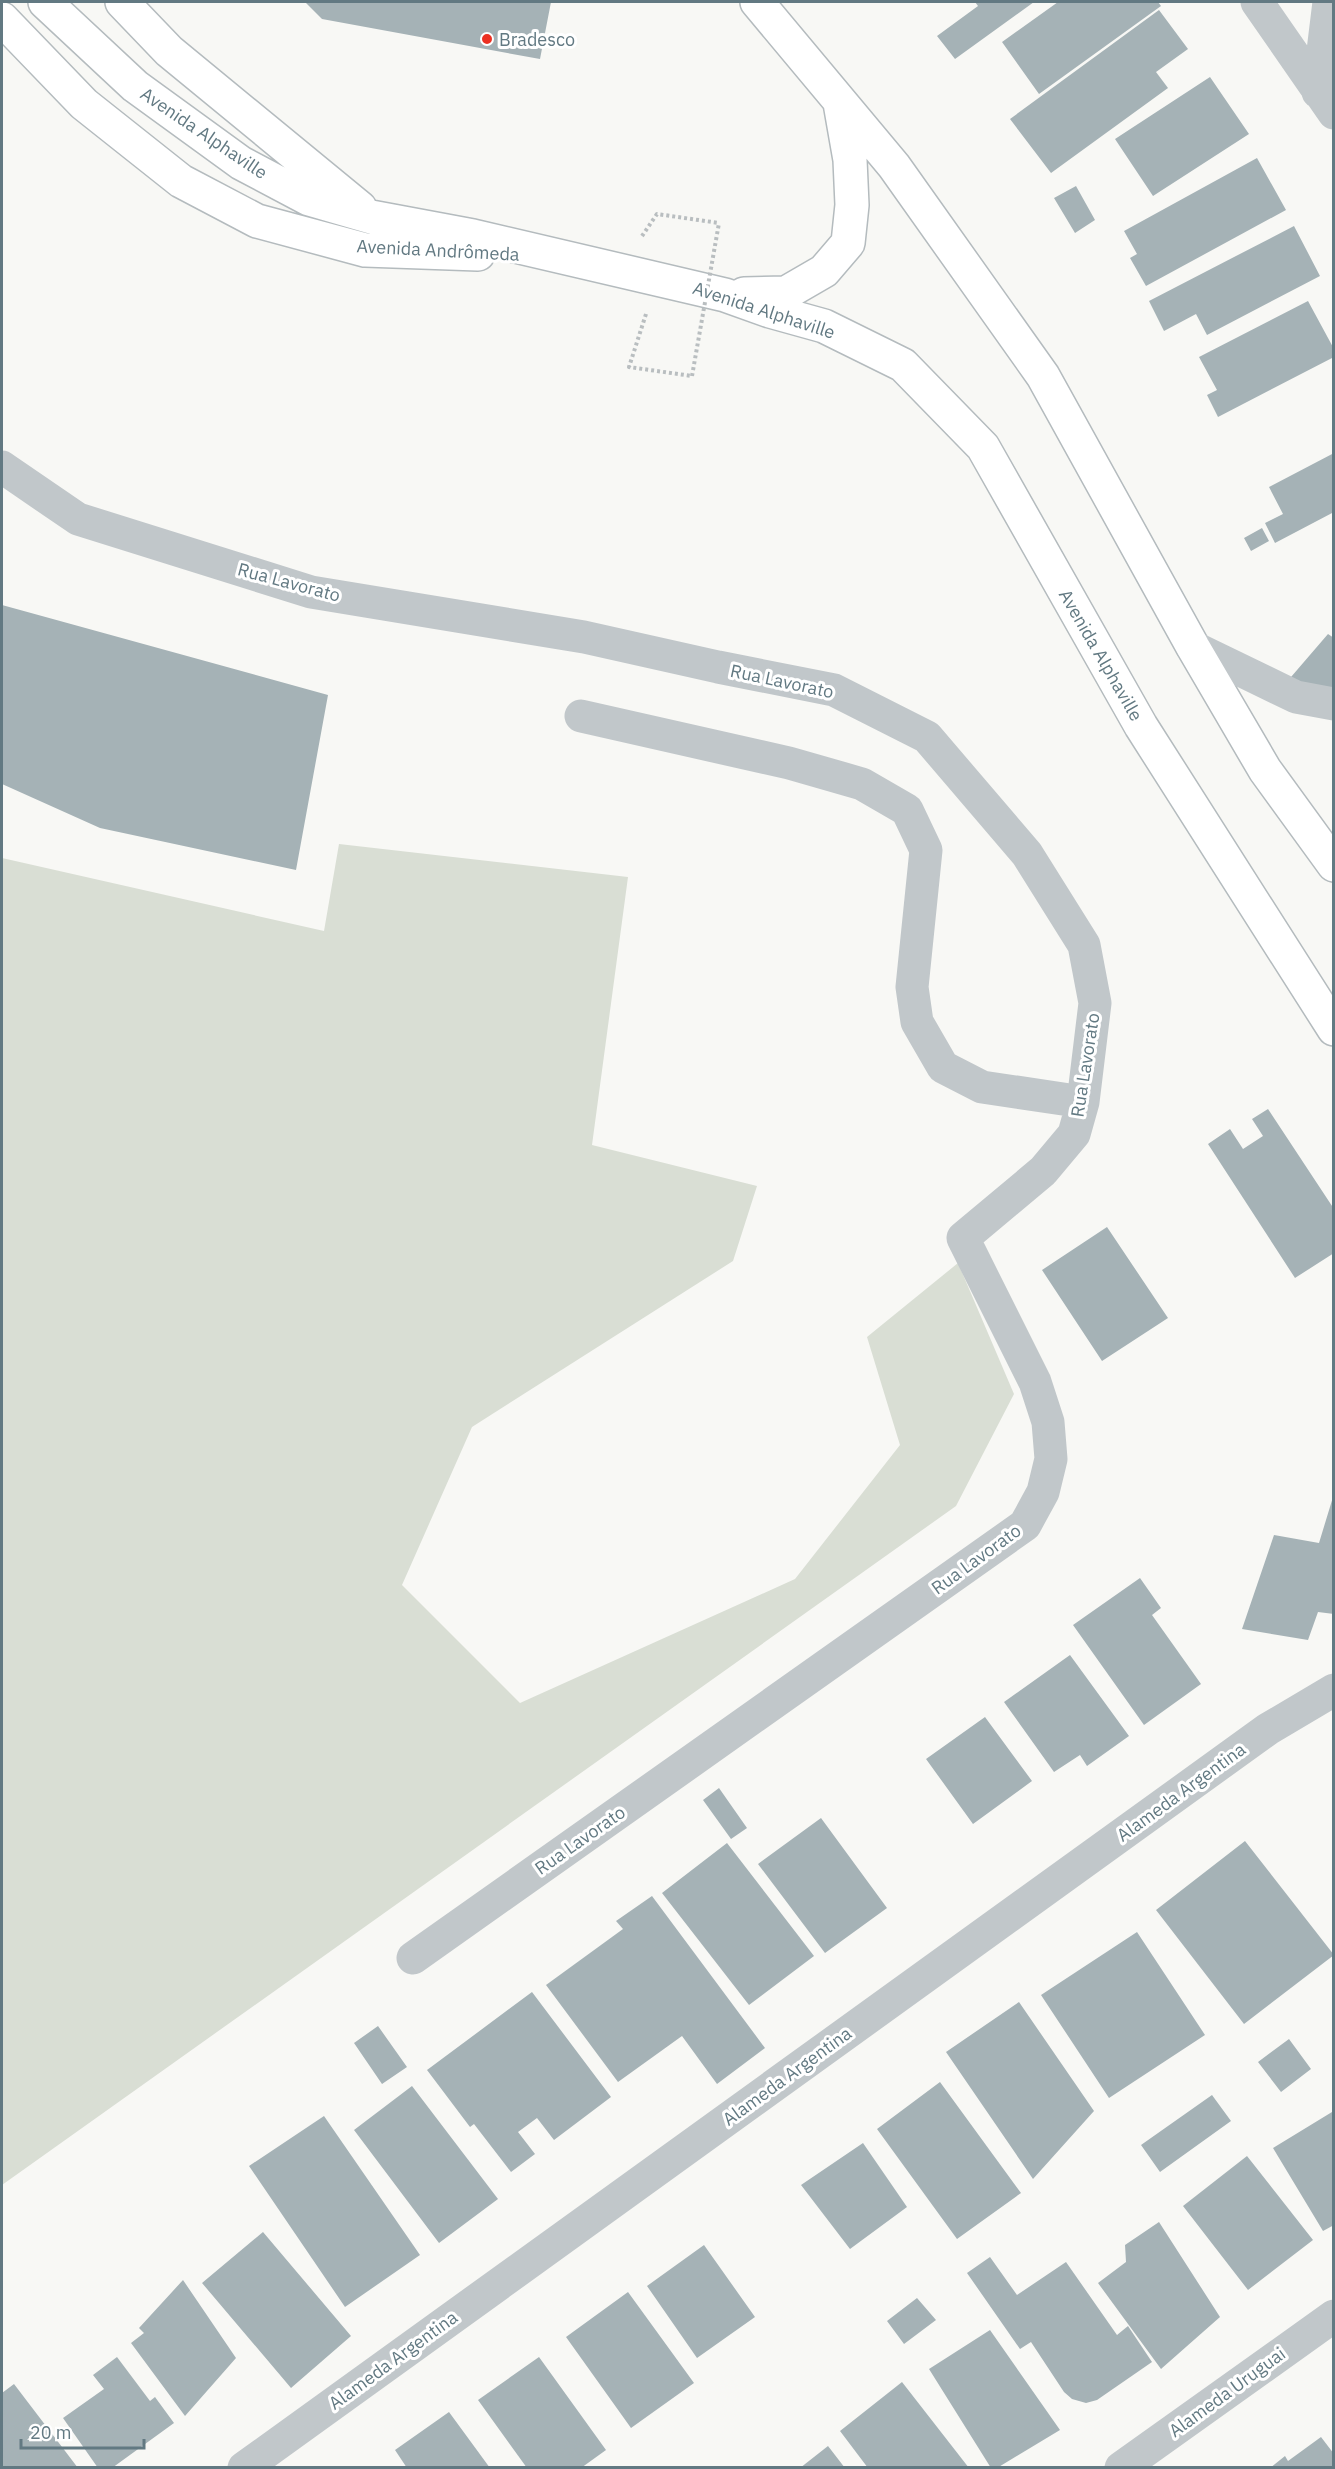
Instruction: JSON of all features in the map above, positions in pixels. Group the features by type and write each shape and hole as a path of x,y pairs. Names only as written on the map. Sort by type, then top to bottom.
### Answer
{"main road":[{"name":"Avenida Alphaville","path":"45,2 135,86 241,163 309,199 371,217 472,236 724,295 824,326 903,365 983,447 1141,726 1334,1029"},
{"path":"122,2 169,51 371,217"},
{"path":"757,2 894,166 1043,376 1193,648 1265,770 1334,865"},
{"name":"Avenida Andrômeda","path":"2,19 84,104 181,182 257,221 365,250 554,256"},
{"path":"724,295 786,293 824,271 848,243 852,205 850,160 840,100"}],"street":[{"path":"1257,2 1326,102"},
{"path":"1326,102 1329,2"},
{"name":"Rua Lavorato","path":"2,466 78,519 311,592 584,637 834,690 927,737 1027,854 1084,945 1095,1003 1083,1102 1074,1134 1042,1172 963,1238 1035,1382 1048,1422 1051,1459 1043,1492 1025,1525 413,1958"},
{"path":"1193,648 1296,697 1334,704"},
{"path":"581,716 789,763 861,784 907,810 926,850 912,987 917,1022 943,1066 982,1087 1083,1102"},
{"name":"Alameda Argentina","path":"244,2468 1268,1729 1334,1690"},
{"name":"Alameda Uruguai","path":"1121,2468 1334,2316"}],"path":[{"path":"657,214 720,223 692,376 629,368 658,278"}],"shaded area":[{"path":"339,844 628,877 592,1145 757,1186 733,1261 472,1427 402,1585 520,1703 795,1579 900,1445 867,1337 958,1263 1014,1394 956,1506 2,2185 2,858 324,931"}],"building":[{"name":"Bradesco","path":"305,2 551,2 540,59 322,19"},
{"path":"975,2 1034,2 955,59 937,36 978,6"},
{"path":"1058,2 1158,2 1161,6 1039,94 1002,42"},
{"path":"1159,10 1188,49 1156,72 1168,88 1051,173 1010,119"},
{"path":"1210,77 1249,134 1153,196 1115,139"},
{"path":"1257,158 1286,210 1146,286 1130,258 1137,254 1124,231"},
{"path":"1076,186 1095,220 1075,233 1054,198"},
{"path":"1294,226 1320,276 1207,335 1196,314 1164,331 1149,301"},
{"path":"1308,301 1334,349 1334,357 1218,417 1207,395 1217,390 1199,357"},
{"path":"1334,453 1334,512 1275,543 1265,523 1283,514 1269,487"},
{"path":"1262,528 1269,541 1251,551 1244,538"},
{"path":"2,605 328,695 296,870 100,828 2,784"},
{"path":"1328,634 1334,638 1334,693 1313,697 1291,677"},
{"path":"1268,1109 1334,1209 1334,1253 1295,1278 1208,1144 1230,1129 1243,1149 1263,1136 1252,1119"},
{"path":"1107,1227 1168,1318 1102,1361 1042,1270"},
{"path":"1333,1497 1334,1614 1318,1612 1308,1640 1242,1629 1274,1535 1319,1543"},
{"path":"1140,1578 1161,1608 1152,1615 1201,1684 1144,1725 1073,1625"},
{"path":"1070,1655 1129,1736 1087,1766 1080,1755 1054,1772 1004,1702"},
{"path":"985,1717 1032,1781 973,1824 926,1759"},
{"path":"719,1788 747,1828 731,1839 703,1800"},
{"path":"821,1818 887,1908 825,1953 758,1864"},
{"path":"1245,1841 1334,1955 1244,2024 1156,1910"},
{"path":"727,1843 814,1956 749,2005 662,1893"},
{"path":"652,1896 765,2048 717,2084 682,2036 618,2082 546,1985 623,1929 616,1921"},
{"path":"1137,1932 1205,2035 1109,2098 1041,1995"},
{"path":"532,1992 611,2097 554,2140 537,2118 518,2132 535,2154 511,2172 474,2124 470,2127 427,2070"},
{"path":"1019,2002 1094,2111 1033,2179 946,2052"},
{"path":"378,2026 407,2067 382,2084 354,2043"},
{"path":"1289,2039 1311,2069 1281,2092 1258,2062"},
{"path":"940,2082 1021,2193 957,2239 877,2129"},
{"path":"412,2086 498,2199 439,2243 354,2130"},
{"path":"1212,2095 1231,2121 1160,2172 1141,2145"},
{"path":"1332,2112 1334,2115 1334,2225 1323,2231 1273,2148"},
{"path":"324,2116 420,2255 345,2307 249,2166"},
{"path":"863,2143 907,2207 850,2249 801,2185"},
{"path":"1247,2156 1313,2240 1248,2290 1183,2206"},
{"path":"1159,2222 1220,2317 1161,2369 1098,2283 1126,2262 1125,2245"},
{"path":"263,2232 351,2336 291,2388 202,2283"},
{"path":"704,2245 755,2317 697,2358 647,2286"},
{"path":"990,2257 1017,2295 1066,2262 1117,2335 1128,2326 1152,2362 1097,2400 1086,2403 1072,2399 1064,2392 1031,2342 1020,2349 967,2273"},
{"path":"183,2280 236,2358 185,2416 131,2343 144,2333 139,2328"},
{"path":"628,2292 694,2383 631,2428 566,2337"},
{"path":"917,2298 936,2320 904,2344 887,2321"},
{"path":"990,2330 1060,2430 997,2468 991,2468 929,2369"},
{"path":"117,2357 150,2401 155,2397 174,2423 112,2468 98,2468 63,2418 104,2389 93,2375"},
{"path":"539,2357 606,2450 581,2468 527,2468 478,2400"},
{"path":"902,2382 969,2468 868,2468 840,2431"},
{"path":"14,2384 78,2468 2,2468 2,2393"},
{"path":"449,2412 490,2468 407,2468 395,2450"},
{"path":"1321,2437 1334,2454 1334,2468 1270,2468 1285,2456 1288,2461"},
{"path":"828,2446 845,2468 800,2468"}],"place":[{"name":"Bradesco","path":"487,39"}]}
